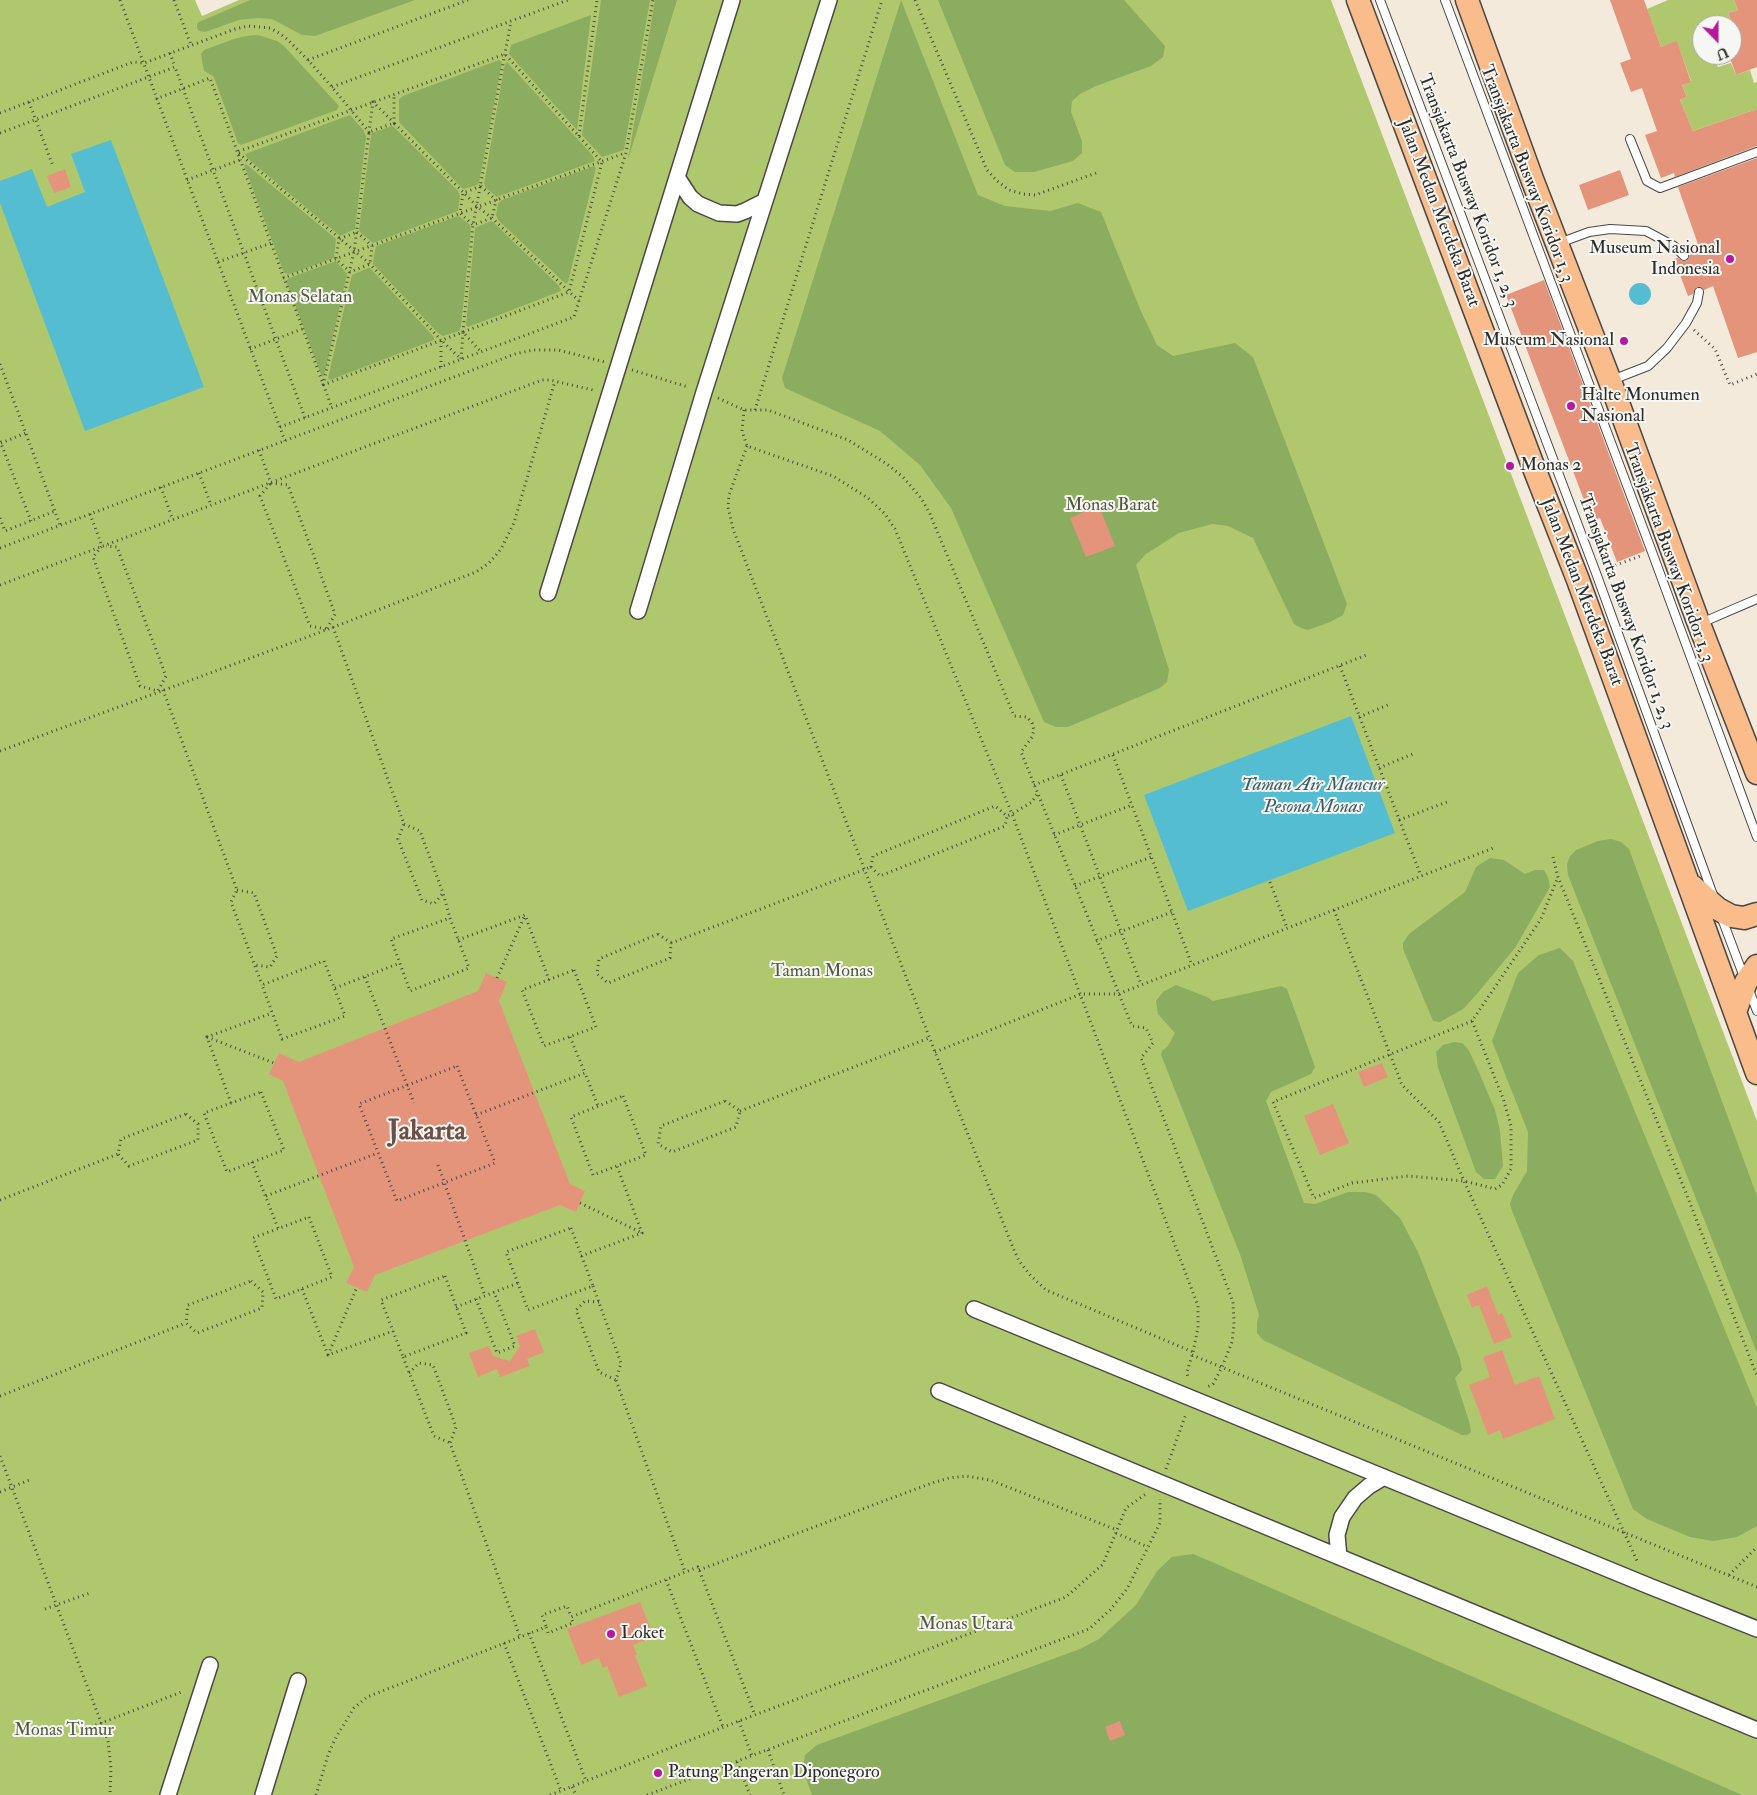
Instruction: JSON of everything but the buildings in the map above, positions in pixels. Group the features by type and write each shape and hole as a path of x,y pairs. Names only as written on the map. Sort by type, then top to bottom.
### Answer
{"main road":[{"name":"Jalan Medan Merdeka Barat","path":"1358,0 1532,463 1578,580 1757,1073"},
{"path":"1468,0 1699,624 1757,772"},
{"path":"1689,883 1718,909 1730,916 1744,918 1757,914"},
{"path":"1734,1012 1752,974"}],"street":[{"path":"548,593 732,0"},
{"path":"638,611 704,392 829,0"},
{"path":"677,177 690,197 698,204 719,213 737,214 745,212 765,200"},
{"path":"974,1309 1757,1629"},
{"path":"939,1391 1757,1730"},
{"path":"1339,1557 1337,1535 1342,1518 1355,1498 1369,1486 1384,1477"},
{"path":"168,1795 210,1665"},
{"path":"262,1795 298,1680"}],"lane":[{"name":"Transjakarta Busway Koridor 1, 2, 3","path":"1380,0 1596,573 1718,909 1752,974 1757,1012"},
{"name":"Transjakarta Busway Koridor 1, 3","path":"1445,0 1757,836"},
{"path":"1630,139 1646,181 1660,188 1757,152"},
{"path":"1557,243 1589,232 1610,229 1646,231 1674,246 1684,256"},
{"path":"1610,381 1648,366 1667,348 1686,323 1697,303 1699,292"},
{"path":"1699,624 1757,599"}],"path":[{"path":"120,0 284,441"},
{"path":"174,0 191,45"},
{"path":"308,60 468,0"},
{"path":"332,87 568,0"},
{"path":"579,137 597,0"},
{"path":"280,427 574,317 626,153 653,0"},
{"path":"755,410 882,0"},
{"path":"915,0 987,170 996,181 1009,190 1035,195 1099,172"},
{"path":"461,359 473,226 511,21"},
{"path":"0,113 133,62 144,63 234,29 258,26 270,28 280,33 308,60 369,132"},
{"path":"170,53 305,418"},
{"path":"505,54 602,162"},
{"path":"237,152 505,54"},
{"path":"0,133 175,67"},
{"path":"156,99 210,78 332,408"},
{"path":"394,94 394,123"},
{"path":"30,102 54,166"},
{"path":"373,102 463,193 580,301"},
{"path":"323,385 354,252 373,102"},
{"path":"369,132 394,123"},
{"path":"237,152 370,264 461,359"},
{"path":"283,278 626,153"},
{"path":"187,180 240,160"},
{"path":"569,292 602,162"},
{"path":"463,193 481,186"},
{"path":"481,186 496,200"},
{"path":"460,213 463,193"},
{"path":"492,218 496,200"},
{"path":"460,213 473,226"},
{"path":"473,226 492,218"},
{"path":"339,239 357,232"},
{"path":"357,232 372,246"},
{"path":"336,259 339,239"},
{"path":"218,262 270,243"},
{"path":"370,264 372,246"},
{"path":"336,259 350,272"},
{"path":"350,272 370,264"},
{"path":"323,385 569,292"},
{"path":"1686,323 1715,349 1730,385 1757,374"},
{"path":"250,349 302,329"},
{"path":"463,332 480,352"},
{"path":"440,367 441,340"},
{"path":"0,548 515,354 533,350 558,350 618,365 704,392 744,410 768,410 848,440 887,464 903,477 921,498 930,514 1014,716 1027,717 1032,723 1034,730 1032,737 1021,752 1132,1026 1146,1028 1152,1044 1141,1058 1233,1302 1234,1324 1232,1342 1222,1367 1213,1384 1192,1398"},
{"path":"0,364 60,525"},
{"path":"0,585 542,380 610,393"},
{"path":"0,751 476,572 489,563 501,549 514,523 555,381"},
{"path":"744,410 742,431 747,446 729,495 728,507 733,530 1006,1234 1019,1261 1031,1276 1046,1290 1222,1367 1757,1587"},
{"path":"26,433 0,442 31,521"},
{"path":"647,1795 1089,1629 1110,1610 1127,1589 1160,1523 1160,1483 1192,1398 1187,1372 1198,1328 1198,1306 1081,994 1012,814 895,529 885,514 868,498 833,476 747,446"},
{"path":"259,450 271,483"},
{"path":"199,473 211,505"},
{"path":"271,483 288,485 336,614 326,630"},
{"path":"271,483 260,496 310,626 326,630"},
{"path":"161,487 173,520"},
{"path":"0,518 5,531 55,511"},
{"path":"90,514 102,546"},
{"path":"102,546 93,557 140,686 158,691"},
{"path":"102,546 117,547 166,676 158,691"},
{"path":"1596,573 1631,558 1652,552"},
{"path":"333,627 404,824 398,839 422,900 434,904 443,892"},
{"path":"1034,785 1369,654"},
{"path":"1340,666 1421,876"},
{"path":"163,690 237,890 231,902 282,1039 345,1016 324,961 262,985"},
{"path":"1359,717 1390,704"},
{"path":"1379,768 1415,753"},
{"path":"1113,754 1192,965"},
{"path":"1061,775 1141,984"},
{"path":"1006,816 1032,802 1037,794"},
{"path":"1399,820 1447,802"},
{"path":"1054,835 1132,805"},
{"path":"871,867 873,856 995,806 1006,816"},
{"path":"871,867 880,876 1005,826 1006,816"},
{"path":"404,824 420,831 443,892 468,968 410,991 391,939 450,918"},
{"path":"935,1052 1081,994 1118,994 1496,847"},
{"path":"1074,886 1152,857"},
{"path":"1553,857 1558,878 1688,1198 1757,1376"},
{"path":"671,943 871,867"},
{"path":"1472,1021 1503,1098 1510,1126 1511,1169 1502,1185 1494,1189 1464,1181 1408,1176 1352,1183 1314,1198 1273,1102 1472,1021 1541,919 1558,878"},
{"path":"1270,882 1288,928"},
{"path":"237,890 254,894 277,956 270,967 254,965"},
{"path":"1334,910 1402,1085 1439,1122 1464,1181 1649,1586"},
{"path":"1096,941 1172,912"},
{"path":"458,940 525,915"},
{"path":"497,978 525,915"},
{"path":"525,915 549,980"},
{"path":"658,934 671,943 670,958 608,983 597,974 599,959 658,934"},
{"path":"334,988 400,964"},
{"path":"574,970 596,1027 544,1046 522,990 549,980 574,970"},
{"path":"365,977 414,1103"},
{"path":"207,1037 272,1013"},
{"path":"207,1037 274,1063"},
{"path":"207,1037 231,1103"},
{"path":"570,1037 598,1106"},
{"path":"740,1111 929,1038"},
{"path":"457,1066 495,1163 397,1201 359,1104 408,1086 457,1066"},
{"path":"476,1115 584,1074"},
{"path":"261,1092 284,1150 252,1162 227,1172 204,1114 261,1092"},
{"path":"624,1096 646,1155 617,1166 593,1175 570,1117 624,1096"},
{"path":"725,1101 740,1111 736,1127 672,1152 658,1144 661,1126 725,1101"},
{"path":"186,1114 198,1124 198,1140 129,1166 118,1154 121,1139 186,1114"},
{"path":"266,1196 378,1153"},
{"path":"0,1200 118,1154"},
{"path":"252,1162 278,1228"},
{"path":"438,1164 485,1296"},
{"path":"617,1166 642,1233"},
{"path":"580,1202 642,1233"},
{"path":"309,1216 332,1277 276,1299 253,1238 278,1228 309,1216"},
{"path":"592,1286 528,1310 506,1252 571,1228 621,1363 616,1380 685,1572"},
{"path":"581,1256 642,1233"},
{"path":"403,1357 466,1334 444,1276 381,1300 409,1373 434,1436 450,1444"},
{"path":"251,1281 263,1292 262,1308 197,1333 186,1323 188,1305 251,1281"},
{"path":"456,1307 518,1283"},
{"path":"328,1355 357,1287"},
{"path":"302,1289 328,1355"},
{"path":"476,1299 497,1353 515,1346 494,1292"},
{"path":"599,1302 585,1301 576,1310 599,1372 616,1380"},
{"path":"0,1396 186,1323"},
{"path":"328,1355 393,1331"},
{"path":"409,1373 419,1363 433,1365 456,1427 450,1444 520,1637"},
{"path":"0,1456 102,1722 108,1741 111,1768 110,1795"},
{"path":"699,1570 932,1483 966,1476 990,1480 1117,1531 1148,1547"},
{"path":"0,1492 32,1480"},
{"path":"550,1795 754,1715 1066,1597 1103,1564 1126,1508 1160,1483"},
{"path":"1729,1575 1757,1547"},
{"path":"571,1617 698,1567 754,1715"},
{"path":"666,1580 723,1727"},
{"path":"45,1610 90,1593"},
{"path":"567,1606 571,1617 573,1623 548,1633 542,1616 567,1606"},
{"path":"316,1795 335,1739 354,1708 367,1697 546,1626"},
{"path":"529,1633 586,1781"},
{"path":"504,1643 561,1791"},
{"path":"91,1727 204,1683"},
{"path":"740,1721 752,1756"},
{"path":"768,1750 784,1795"},
{"path":"737,1762 750,1795"},
{"path":"572,1787 576,1795"}],"green space":[{"name":"Taman Monas","path":"0,0 195,0 202,16 239,0 1331,0 1757,1121 1757,1795 0,1795"},
{"path":"250,0 415,0 315,36 302,35 272,19 258,18 239,20 205,32 199,31 197,28 199,22"},
{"path":"601,0 650,0 624,150 602,157 582,135"},
{"path":"655,0 677,0 628,160"},
{"name":"Monas Barat","path":"901,0 978,195 1005,206 1050,211 1078,203 1101,212 1140,309 1157,345 1173,356 1235,343 1253,357 1347,604 1343,615 1308,630 1301,628 1294,624 1253,538 1228,526 1212,524 1179,533 1146,554 1136,565 1169,670 1167,682 1160,688 1068,727 1056,727 1044,722 951,508 920,465 880,431 785,388 782,378"},
{"path":"938,0 1124,0 1165,46 1163,57 1151,66 1096,86 1080,94 1072,101 1071,112 1082,141 1082,153 1073,161 1034,172 1015,172 1005,165"},
{"path":"1668,0 1734,0 1738,10 1728,13 1729,15 1692,15 1692,65 1717,65 1718,67 1732,65 1736,75 1750,70 1754,83 1757,82 1757,109 1693,131 1680,100 1687,97 1682,85 1691,81 1677,42 1661,47 1647,9"},
{"path":"591,15 577,130 509,54 511,45"},
{"path":"258,35 277,41 284,46 339,106 337,110 241,145 238,143 213,76 204,71 201,54 204,50 234,39"},
{"path":"499,60 502,62 479,183 463,189 399,122 399,99"},
{"path":"507,62 593,156 595,161 497,197 484,184 504,68"},
{"path":"350,115 364,131 366,137 355,229 340,236 247,158 245,154"},
{"path":"392,126 458,191 460,196 458,211 373,243 359,229 371,136 372,133"},
{"path":"246,164 336,239 334,258 290,274 284,273 244,165"},
{"path":"594,166 596,168 566,284 498,220 496,215 498,204 502,200"},
{"path":"458,216 470,225 471,229 461,327 459,331 443,336 438,333 373,262 376,246"},
{"path":"492,221 559,286 561,291 468,327 466,325 475,229"},
{"name":"Monas Selatan","path":"336,261 347,274 324,376 322,377 286,281 289,278"},
{"path":"368,268 434,337 434,340 330,380 328,378 352,275"},
{"path":"1611,839 1621,842 1629,849 1757,1196 1757,1353 1568,875 1567,864 1570,856 1576,850 1598,841"},
{"path":"1490,858 1504,860 1525,874 1535,870 1544,870 1550,887 1515,948 1476,995 1463,1009 1440,1022 1433,1021 1403,949 1403,943 1409,934 1465,892 1476,867"},
{"path":"1560,948 1573,961 1757,1408 1757,1526 1737,1537 1713,1541 1690,1537 1647,1519 1633,1509 1512,1211 1510,1204 1513,1195 1527,1171 1528,1132 1492,1041 1518,973 1539,955"},
{"path":"1176,985 1213,1001 1281,986 1287,989 1315,1067 1311,1074 1271,1092 1266,1101 1304,1203 1315,1204 1348,1192 1365,1192 1376,1195 1400,1218 1418,1252 1460,1359 1462,1370 1455,1378 1469,1421 1471,1432 1467,1435 1462,1435 1263,1340 1257,1333 1259,1315 1241,1257 1161,1055 1175,1033 1158,1014 1156,1001 1163,992"},
{"path":"1454,1042 1462,1043 1468,1049 1495,1110 1500,1131 1503,1166 1495,1179 1484,1179 1476,1172 1438,1068 1436,1052 1443,1045"},
{"path":"1193,1554 1742,1795 812,1795 803,1770 805,1755 817,1745 1080,1649 1099,1639 1136,1605 1157,1571 1172,1557"}],"water":[{"path":"111,140 204,387 85,431 0,203 0,181 32,169 47,207 85,192 71,154"},
{"path":"1640,283 1650,290 1651,294 1644,304 1640,305 1630,298 1629,294 1636,284"},
{"name":"Taman Air Mancur Pesona Monas","path":"1351,716 1395,833 1188,911 1144,795"}],"place":[{"name":"Museum Nasional Indonesia","path":"1730,259"},
{"name":"Museum Nasional","path":"1624,341"},
{"name":"Halte Monumen Nasional","path":"1571,406"},
{"name":"Monas 2","path":"1510,466"},
{"name":"Loket","path":"611,1634"},
{"name":"Patung Pangeran Diponegoro","path":"658,1773"}],"district":[{"name":"Jakarta","path":"427,1133"}],"park label":[{"name":"Monas Utara","path":"966,1625"},
{"name":"Monas Timur","path":"64,1731"}]}
